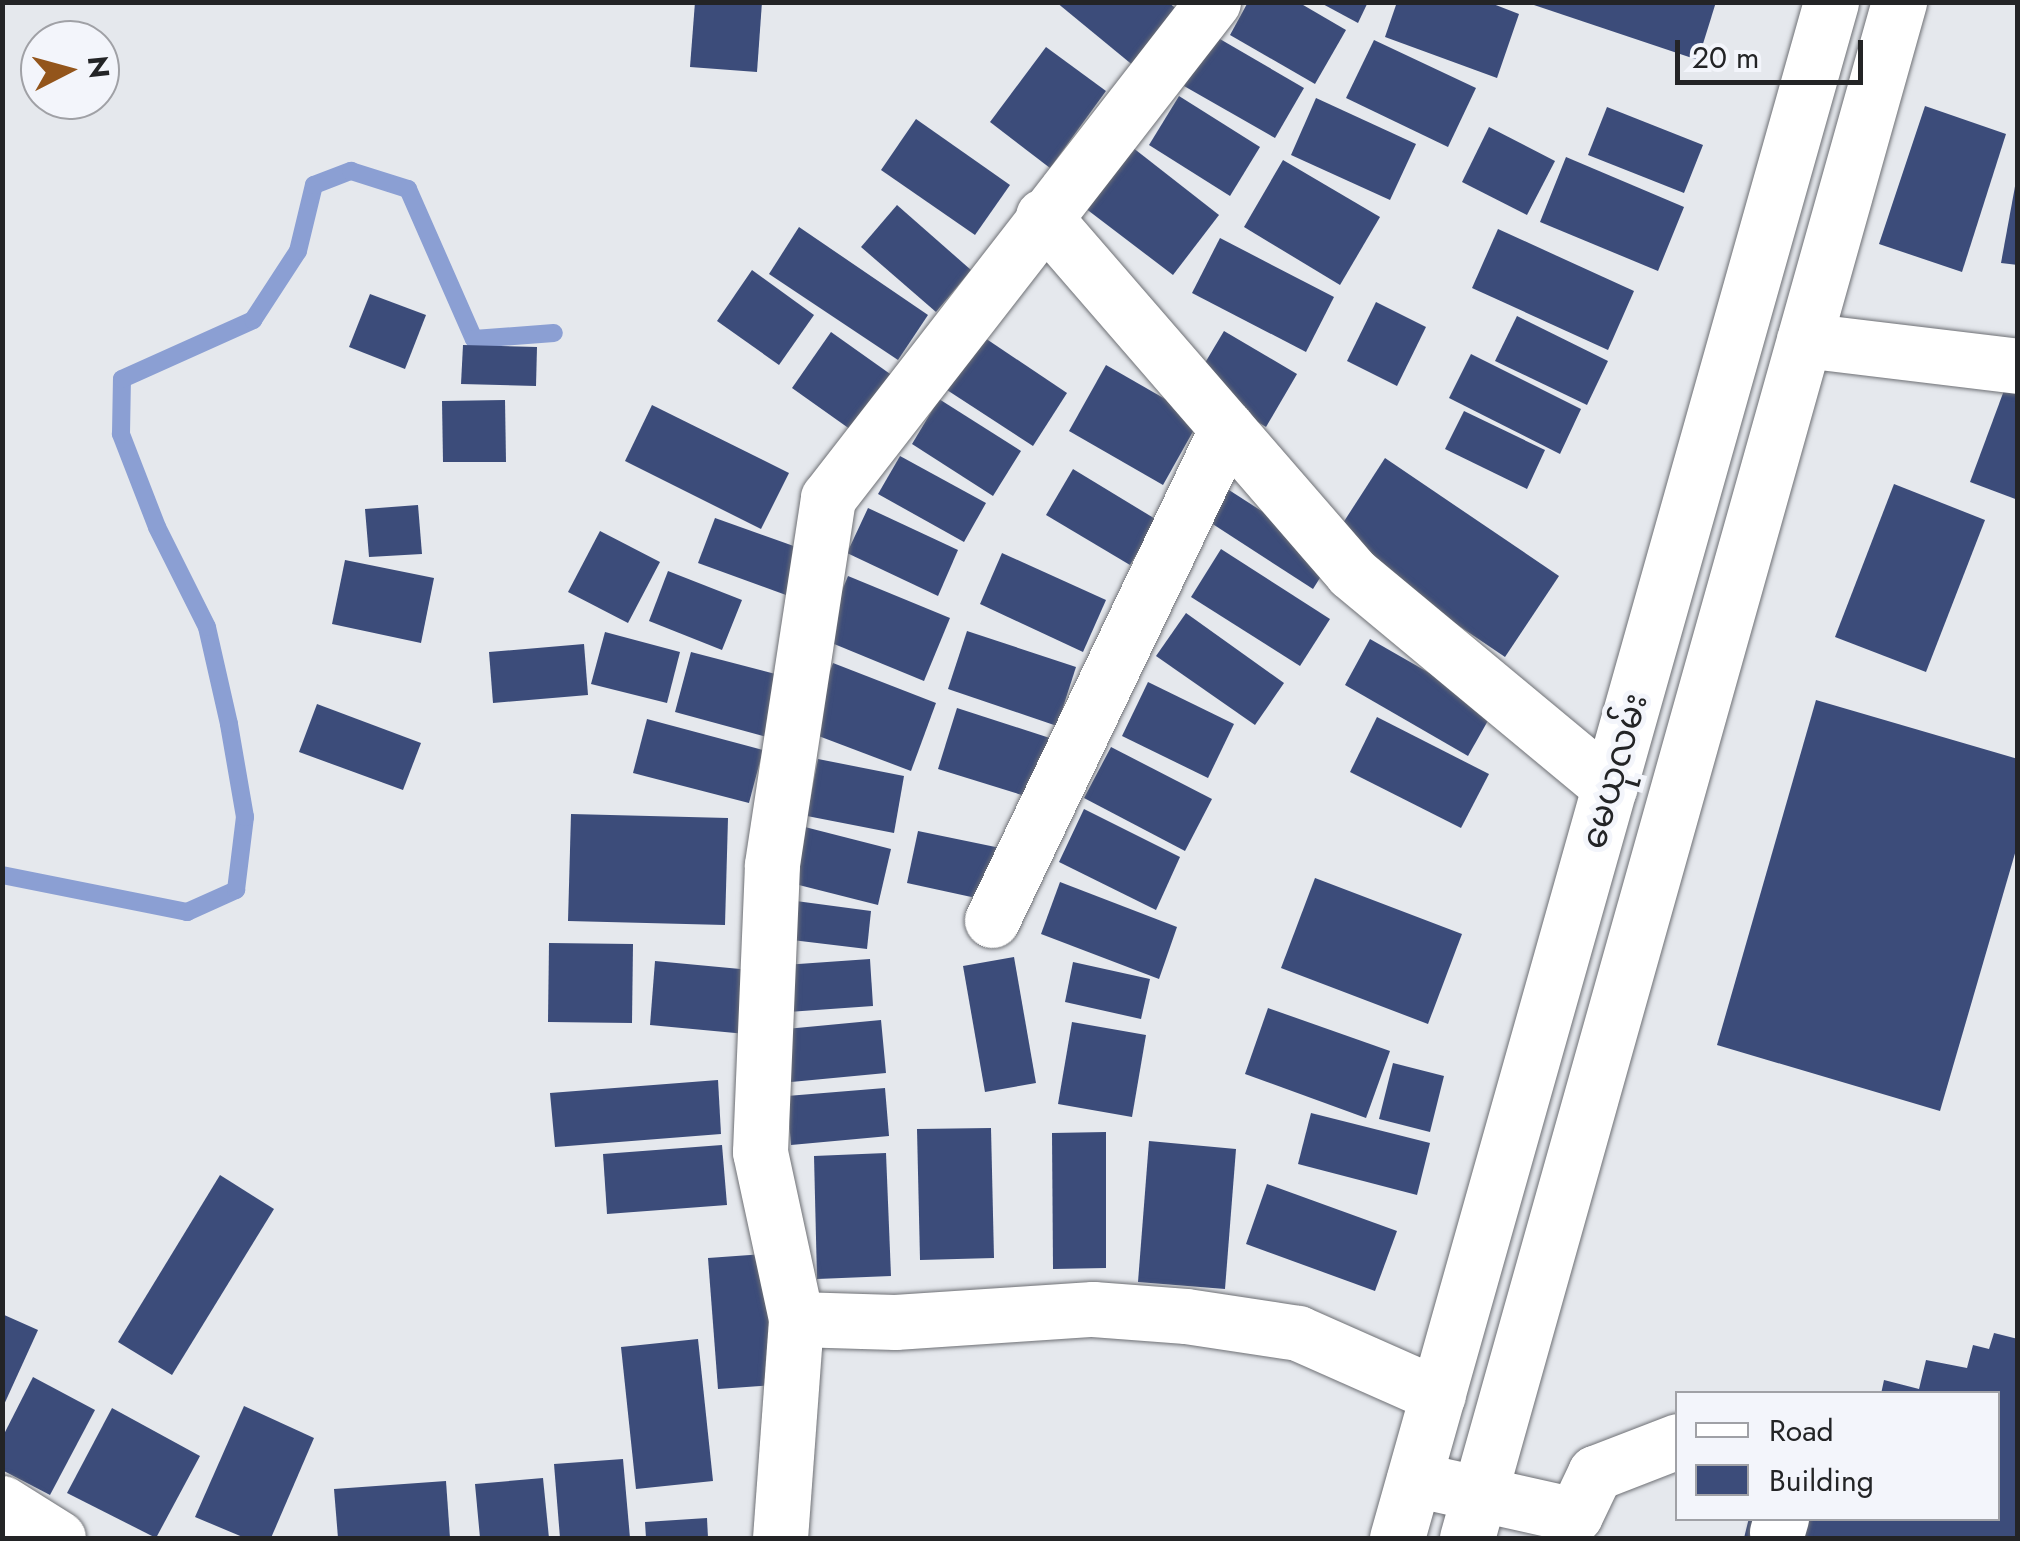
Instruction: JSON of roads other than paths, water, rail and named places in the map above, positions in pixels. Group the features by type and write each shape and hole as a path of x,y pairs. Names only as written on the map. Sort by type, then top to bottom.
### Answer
{"street":[{"path":"780,1538 796,1318 760,1152 772,865 828,498 940,358 1042,216 1212,2"},
{"name":"မေယုလမ်း","path":"1397,1538 1831,2"},
{"name":"မေယုလမ်း","path":"1474,1516 1899,2"},
{"path":"1042,216 1352,573 1610,788"},
{"path":"1804,340 2018,366"},
{"path":"992,920 1226,428"},
{"path":"796,1318 896,1322 1093,1309 1186,1316 1298,1333 1438,1395"},
{"path":"1414,1479 1474,1516 1577,1527 1594,1472 1675,1442"},
{"path":"2,1503 58,1538"}],"waterway":[{"path":"2,875 187,912 236,890 245,817 229,724 207,627 157,527 121,434 122,379 253,320 298,251 314,185 351,171 408,189 474,339 554,333"}]}
